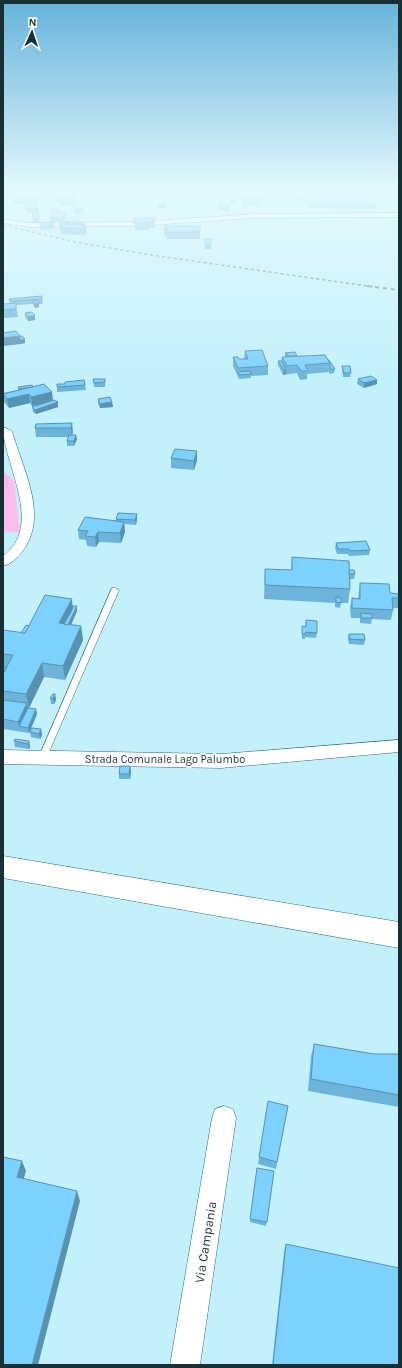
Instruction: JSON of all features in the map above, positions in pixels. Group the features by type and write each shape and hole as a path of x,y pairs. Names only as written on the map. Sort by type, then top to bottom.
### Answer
{"main road":[{"path":"3,867 399,935"}],"street":[{"path":"3,562 18,551 27,526 23,479 4,429"},
{"name":"Strada Comunale Lago Palumbo","path":"3,757 42,759 221,761 399,746"},
{"name":"Via Campania","path":"186,1365 224,1118"}],"lane":[{"path":"42,759 115,590"}],"shaded area":[{"path":"3,470 14,481 20,533 3,531"}],"building":[{"path":"42,296 42,299 10,301 9,299"},
{"path":"33,301 38,301 39,303 34,304"},
{"path":"16,303 16,309 3,310 3,304"},
{"path":"32,312 35,315 28,317 25,313"},
{"path":"16,331 20,336 3,338 3,333"},
{"path":"20,336 22,336 25,339 20,340"},
{"path":"262,350 268,366 238,368 233,357 248,359 245,351"},
{"path":"295,352 297,356 289,356 285,353"},
{"path":"325,355 330,363 305,365 308,371 301,371 297,365 287,366 282,357"},
{"path":"328,360 335,369 330,369 330,363"},
{"path":"278,361 281,361 286,370 284,370"},
{"path":"342,366 350,366 351,373 344,373"},
{"path":"250,371 251,374 239,375 238,372"},
{"path":"371,376 377,380 364,383 358,379"},
{"path":"93,379 105,379 105,382 94,383"},
{"path":"84,380 85,385 57,387 57,384"},
{"path":"44,384 52,392 31,397 29,394 7,399 3,394"},
{"path":"32,385 33,387 19,389 18,387"},
{"path":"110,397 112,402 100,404 98,399"},
{"path":"54,400 58,402 35,410 32,407"},
{"path":"72,423 71,428 35,428 36,424"},
{"path":"69,435 76,435 74,441 67,441"},
{"path":"175,449 197,451 194,461 171,458"},
{"path":"118,513 137,514 135,520 116,519"},
{"path":"85,517 124,522 120,533 98,532 95,537 85,536 88,531 78,530"},
{"path":"366,541 370,550 350,551 349,549 338,549 336,543"},
{"path":"292,557 349,561 350,589 265,585 265,569 292,570"},
{"path":"349,570 354,570 355,574 349,574"},
{"path":"360,583 389,584 390,593 399,594 399,598 392,598 393,610 352,608 352,598 360,599"},
{"path":"45,595 72,599 59,623 81,626 63,666 42,663 26,694 3,691 3,674 13,655 3,654 3,630 25,633"},
{"path":"336,597 341,598 341,603 336,602"},
{"path":"72,606 77,606 68,625 64,624 73,608"},
{"path":"361,613 372,614 372,618 361,618"},
{"path":"306,620 317,621 317,633 306,632 305,634 302,634 302,626 306,627"},
{"path":"26,625 29,626 25,633 21,633"},
{"path":"349,634 364,634 365,640 349,639"},
{"path":"3,667 6,668 3,674"},
{"path":"53,694 55,694 53,699 50,698"},
{"path":"3,700 27,703 18,722 3,719"},
{"path":"28,708 36,709 28,728 19,726"},
{"path":"32,728 41,729 39,734 30,732"},
{"path":"15,739 29,741 28,744 14,741"},
{"path":"120,766 130,766 129,774 119,774"},
{"path":"314,1044 374,1054 399,1054 399,1095 311,1079"},
{"path":"268,1101 288,1106 277,1162 259,1157"},
{"path":"3,1157 22,1161 17,1177 77,1191 32,1365 3,1365"},
{"path":"257,1168 274,1171 267,1222 250,1219"},
{"path":"286,1244 399,1268 399,1365 273,1365"}],"railway":[{"path":"145,254 367,286"},
{"path":"367,286 399,290"},
{"path":"367,286 374,287"}]}
